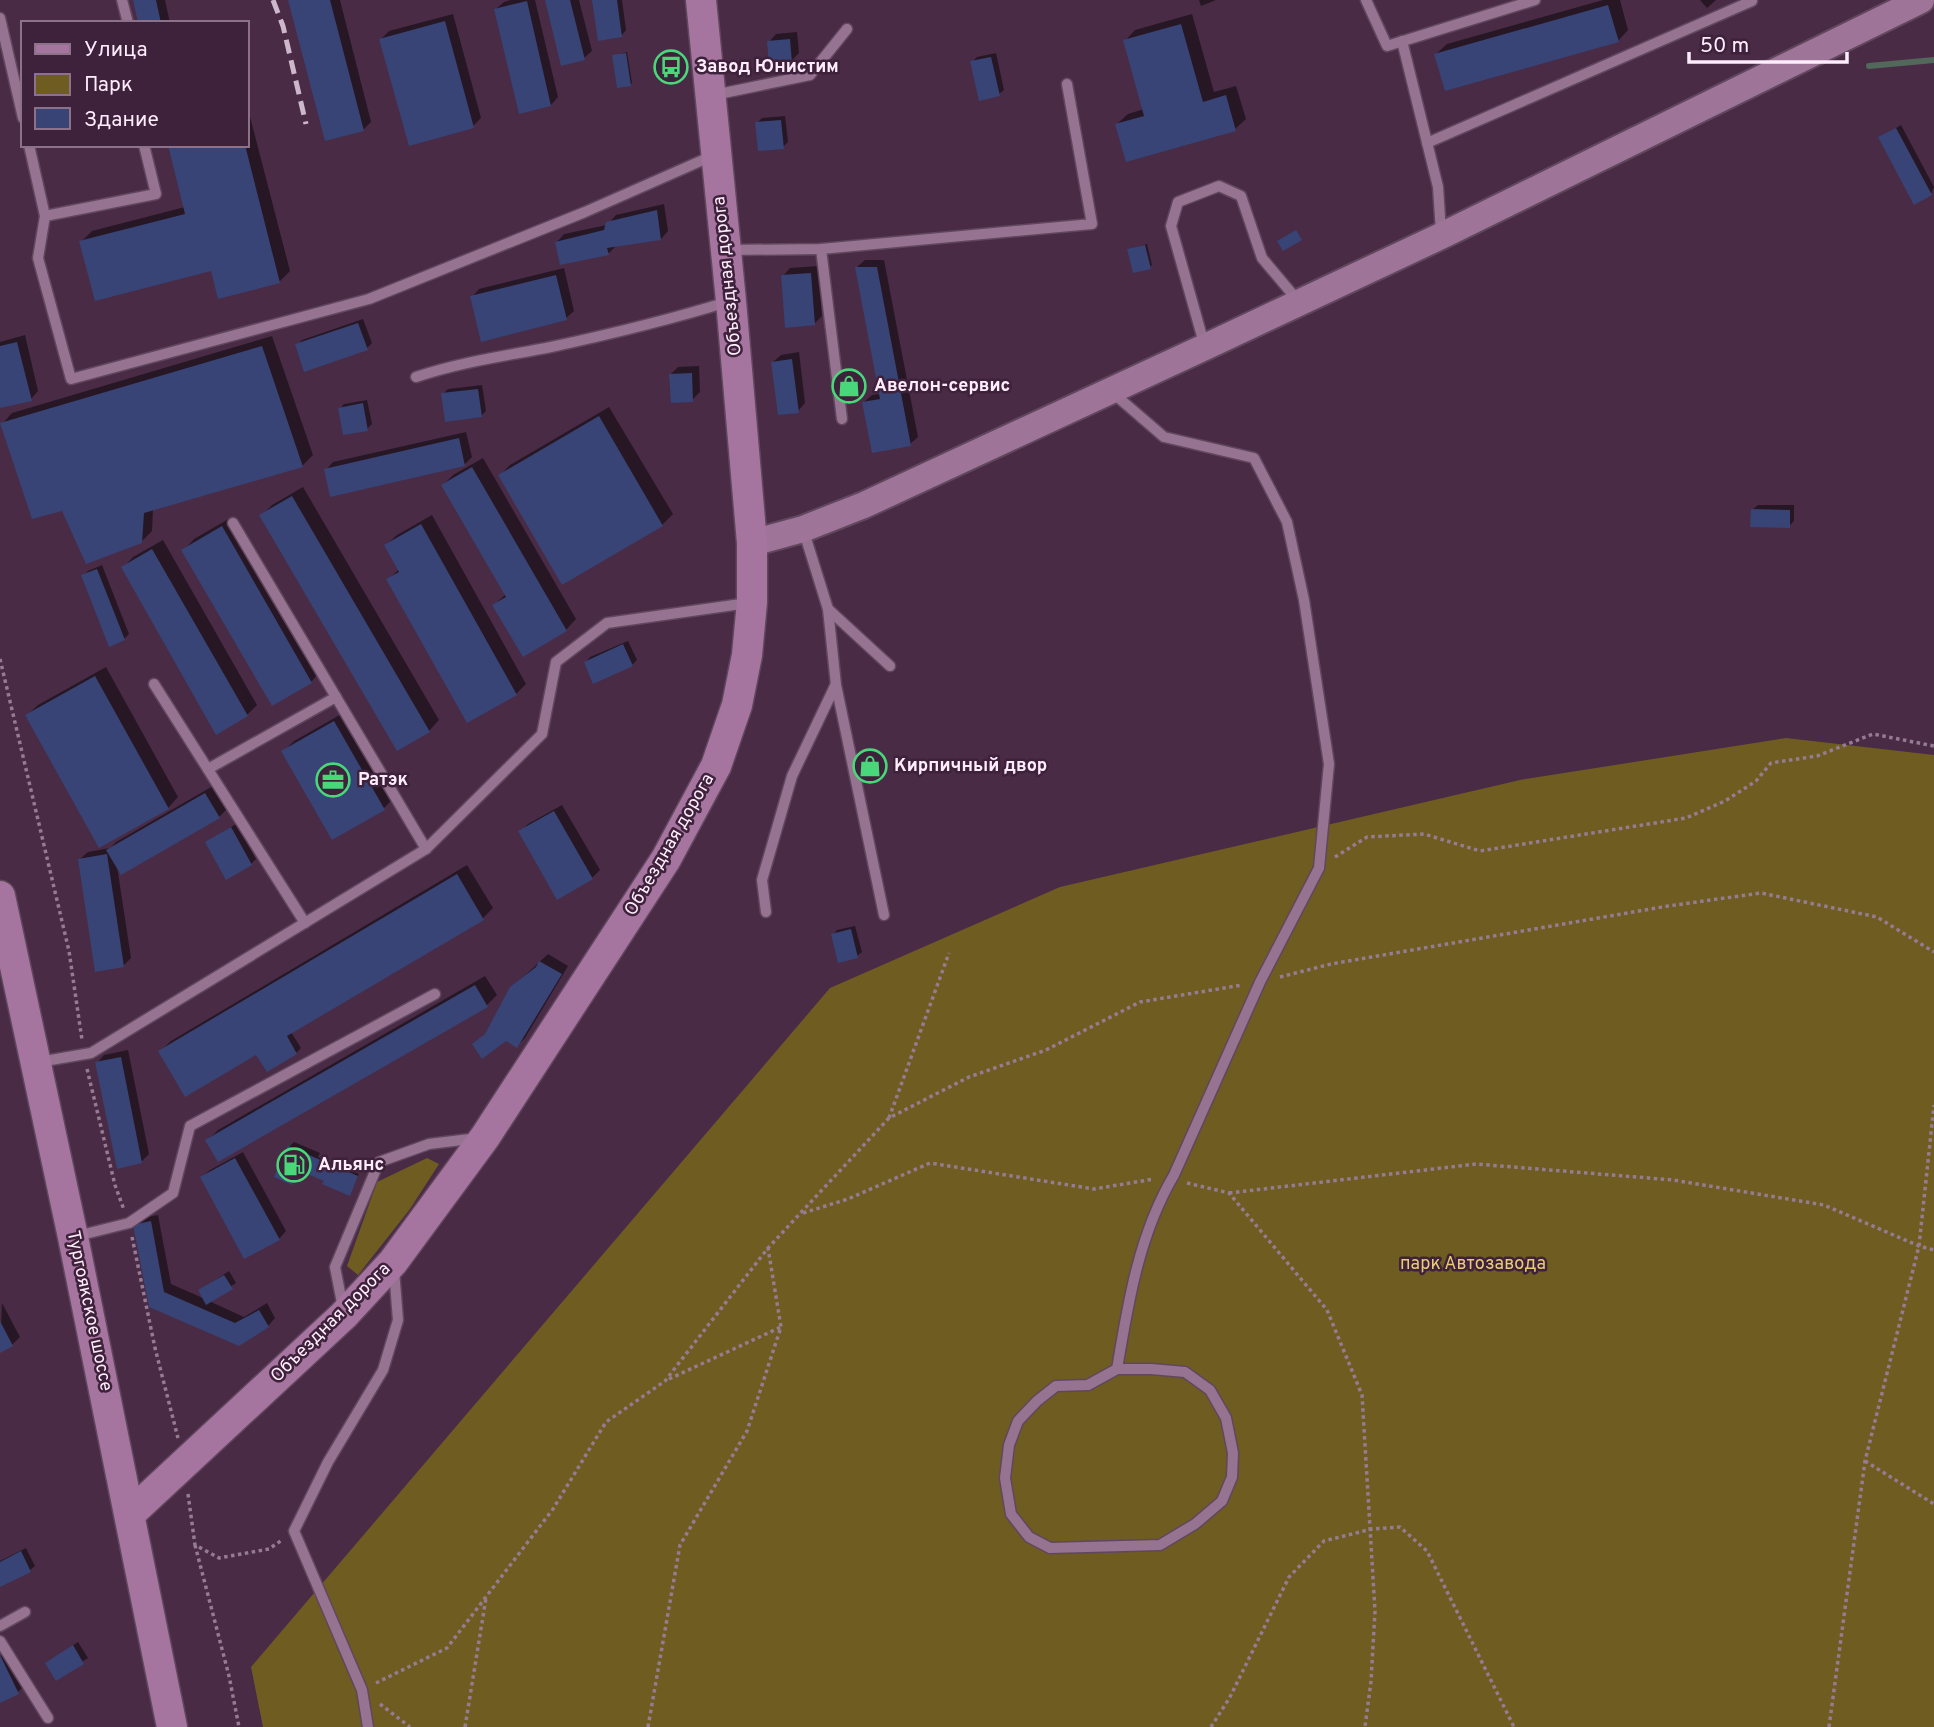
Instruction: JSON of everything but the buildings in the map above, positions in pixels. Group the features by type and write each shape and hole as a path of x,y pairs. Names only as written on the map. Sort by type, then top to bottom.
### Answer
{"main road":[{"name":"Объездная дорога","path":"130,1514 185,1466 344,1315 393,1262 485,1137 666,859 716,766 737,705 747,655 752,602 752,543 701,0"},
{"name":"Тургоякское шоссе","path":"0,896 73,1237 172,1727"}],"street":[{"path":"752,543 803,529 864,505 1110,391 1441,236 1921,0"}],"lane":[{"path":"121,0 127,21"},
{"path":"1366,0 1387,46 1535,0"},
{"path":"1427,143 1752,1"},
{"path":"0,18 21,109"},
{"path":"710,96 810,75 847,30"},
{"path":"1402,41 1438,187 1441,236"},
{"path":"0,71 12,69"},
{"path":"725,250 821,249 1092,224 1067,84"},
{"path":"29,147 45,216 38,258 71,379 369,299 584,212 715,154"},
{"path":"45,216 156,194 144,147"},
{"path":"1205,346 1171,226 1178,202 1219,186 1241,196 1262,258 1300,302"},
{"path":"821,249 842,419"},
{"path":"416,377 453,364 550,347 663,322 731,300"},
{"path":"1110,391 1164,437 1254,458 1287,522 1304,600 1329,764 1319,868 1260,982 1174,1175 1162,1195 1132,1282 1117,1369"},
{"path":"233,523 426,849"},
{"path":"803,529 828,609 836,685 884,915"},
{"path":"36,1063 91,1053 426,849 542,734 556,662 607,623 752,602"},
{"path":"828,609 890,666"},
{"path":"154,684 305,923"},
{"path":"766,912 762,880 792,776 836,685"},
{"path":"208,769 336,697"},
{"path":"73,1237 129,1223 173,1193 190,1126 435,995"},
{"path":"344,1315 335,1267 379,1163 429,1144 485,1137"},
{"path":"368,1727 362,1690 294,1531 328,1462 383,1370 398,1320 393,1262"},
{"path":"1117,1369 1185,1372 1210,1390 1226,1418 1233,1453 1232,1477 1222,1502 1195,1524 1160,1545 1050,1548 1029,1538 1011,1514 1005,1478 1009,1445 1018,1421 1056,1386 1088,1385 1117,1369"},
{"path":"0,1626 25,1612"},
{"path":"0,1642 48,1718"}],"path":[{"path":"1319,868 1367,836 1423,834 1480,851 1686,818 1725,801 1756,781 1771,763 1817,755 1873,734 1934,746"},
{"path":"665,1381 768,1248 889,1118 969,1077 1046,1050 1140,1002 1260,982 1331,964 1485,940 1668,906 1761,893 1877,917 1934,952"},
{"path":"889,1118 949,953"},
{"path":"1829,1727 1866,1461 1919,1246 1934,1105"},
{"path":"801,1213 848,1199 930,1163 1094,1189 1174,1175 1192,1186 1229,1193 1476,1164 1673,1180 1824,1205 1934,1250"},
{"path":"1229,1193 1327,1310 1362,1395 1376,1611 1365,1727"},
{"path":"648,1727 680,1545 747,1431 781,1327 768,1248"},
{"path":"410,1727 362,1690 447,1648 553,1509 606,1422 665,1381 781,1327"},
{"path":"1866,1461 1934,1504"},
{"path":"185,1466 195,1545 229,1676 239,1727"},
{"path":"1211,1727 1230,1697 1289,1577 1324,1542 1372,1529 1400,1527 1427,1551 1514,1727"},
{"path":"195,1545 219,1558 269,1549 294,1531"},
{"path":"465,1727 487,1596"}],"green space":[{"name":"парк Автозавода","path":"1786,738 1934,755 1934,1727 263,1727 251,1667 830,988 1060,887 1520,780"},
{"path":"427,1158 439,1164 410,1209 358,1275 347,1266 377,1182"}],"waterway":[{"path":"1869,66 1934,60"}],"railway":[{"path":"273,0 283,26 306,124"}],"place":[{"name":"Завод Юнистим","path":"671,67"},
{"name":"Авелон-сервис","path":"849,386"},
{"name":"Кирпичный двор","path":"870,766"},
{"name":"Ратэк","path":"333,780"},
{"name":"Альянс","path":"294,1165"}]}
